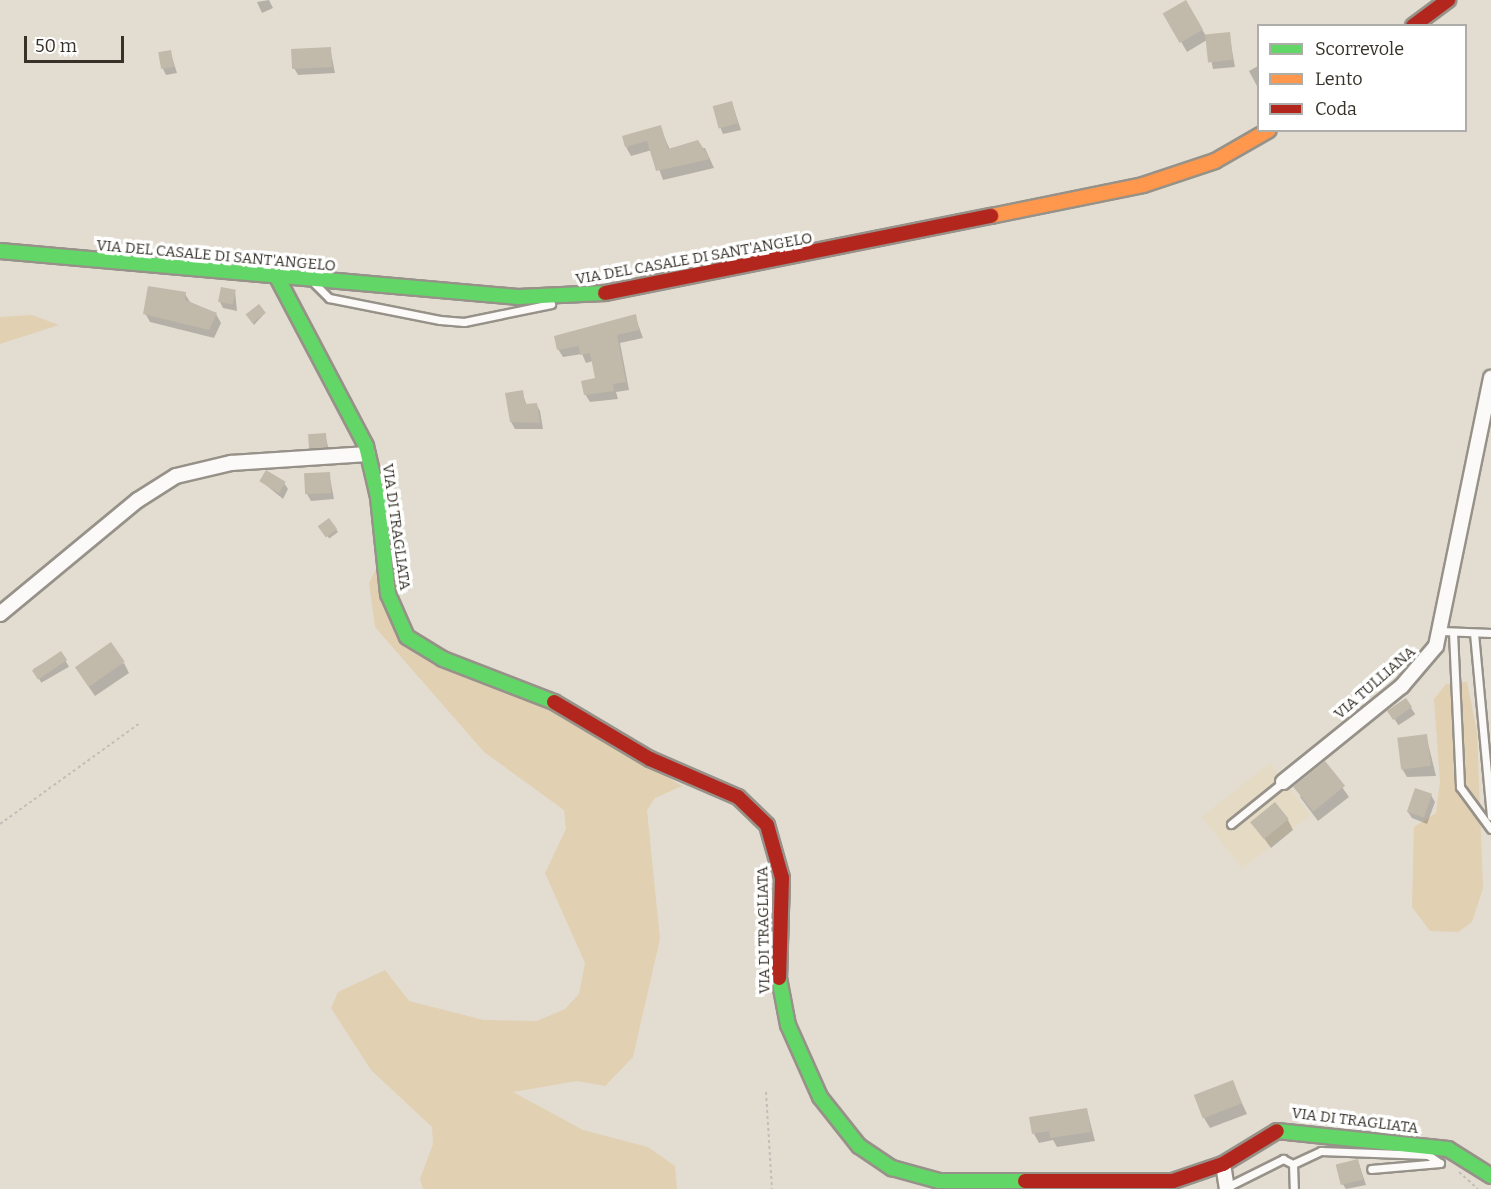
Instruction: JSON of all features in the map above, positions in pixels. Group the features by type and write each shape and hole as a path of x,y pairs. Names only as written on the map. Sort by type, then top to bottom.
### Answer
{"street":[{"path":"1416,24 1448,0"},
{"name":"VIA DEL CASALE DI SANT'ANGELO","path":"0,251 278,279 559,298 718,275 1074,201 1187,173 1265,132"},
{"name":"VIA DI TRAGLIATA","path":"278,279 342,394 368,454 388,594 407,638 443,659 569,710 650,759 738,797 763,819 782,878 778,962 788,1025 820,1096 859,1146 906,1173 976,1185 1110,1178 1173,1181 1223,1164 1269,1132 1295,1129 1448,1149 1473,1160 1491,1176"},
{"name":"VIA TULLIANA","path":"1283,782 1402,686 1430,656 1447,632 1465,488 1491,378"},
{"path":"0,614 138,500 176,476 231,463 368,454"},
{"path":"1223,1164 1227,1188"}],"lane":[{"path":"314,282 329,298 464,322 557,303 559,298"},
{"path":"1491,633 1447,632 1460,787 1491,829"},
{"path":"1474,633 1491,816"},
{"name":"VIA TULLIANA","path":"1231,824 1283,782"},
{"path":"1293,1164 1321,1151 1428,1155 1440,1163"},
{"path":"1227,1188 1267,1163 1283,1159 1293,1164"},
{"path":"1371,1169 1440,1163"},
{"path":"1293,1164 1294,1189"}],"path":[{"path":"0,824 140,723"},
{"path":"766,1092 772,1189"},
{"path":"1440,1163 1478,1189"}],"shaded area":[{"path":"32,315 59,325 0,344 0,317"},
{"path":"376,569 398,636 563,713 682,786 655,798 647,810 660,939 633,1057 605,1086 577,1081 513,1092 583,1130 648,1147 675,1166 677,1189 423,1189 420,1179 433,1144 432,1127 371,1070 331,1008 338,992 385,970 409,1001 484,1020 537,1021 565,1009 579,994 585,963 545,873 566,829 564,810 484,752 375,627 369,583"},
{"path":"1467,682 1477,732 1483,888 1472,922 1458,932 1430,931 1412,907 1414,827 1436,813 1440,782 1434,699 1446,684"},
{"path":"1270,763 1311,815 1242,869 1201,817"}],"building":[{"path":"1186,0 1203,29 1180,43 1163,14"},
{"path":"1230,32 1233,60 1208,62 1205,35"},
{"path":"331,47 332,67 292,69 291,49"},
{"path":"171,50 174,67 161,69 158,52"},
{"path":"732,101 738,123 719,128 713,106"},
{"path":"661,125 668,149 698,140 710,159 656,171 647,141 625,147 622,136"},
{"path":"148,286 186,292 185,300 217,313 209,330 143,314"},
{"path":"221,287 236,290 233,305 218,302"},
{"path":"259,304 266,313 252,323 246,314"},
{"path":"636,314 639,330 617,335 626,382 613,384 614,391 584,395 581,381 595,378 590,353 580,355 579,346 557,350 554,336"},
{"path":"523,390 525,404 537,403 540,423 510,422 505,393"},
{"path":"326,433 327,448 309,449 308,434"},
{"path":"266,470 286,482 279,493 259,481"},
{"path":"330,472 331,493 305,494 304,473"},
{"path":"329,518 337,529 326,538 318,526"},
{"path":"111,642 125,662 89,687 75,667"},
{"path":"61,651 67,660 38,680 32,671"},
{"path":"1406,698 1412,707 1393,720 1387,711"},
{"path":"1427,734 1431,766 1401,769 1397,738"},
{"path":"1325,761 1345,786 1313,812 1293,787"},
{"path":"1415,788 1432,794 1424,817 1407,812"},
{"path":"1275,802 1289,819 1264,839 1250,822"},
{"path":"1233,1080 1242,1103 1203,1118 1194,1095"},
{"path":"1087,1108 1091,1132 1050,1138 1049,1131 1032,1134 1029,1117"},
{"path":"1358,1159 1363,1179 1341,1185 1336,1165"}],"traffic: fast":[{"path":"0,251 518,297 605,293"},
{"path":"278,279 366,446 378,497 388,594 407,637 443,659 554,702"},
{"path":"779,978 788,1025 820,1097 859,1146 892,1168 939,1181 1025,1181"},
{"path":"1277,1131 1448,1149 1491,1176"}],"traffic: slow":[{"path":"991,216 1143,185 1215,161 1266,132"}],"traffic: jam":[{"path":"1416,24 1448,0"},
{"path":"605,293 991,216"},
{"path":"554,702 650,759 738,797 767,825 782,878 779,978"},
{"path":"1025,1181 1173,1181 1223,1164 1277,1131"}]}
